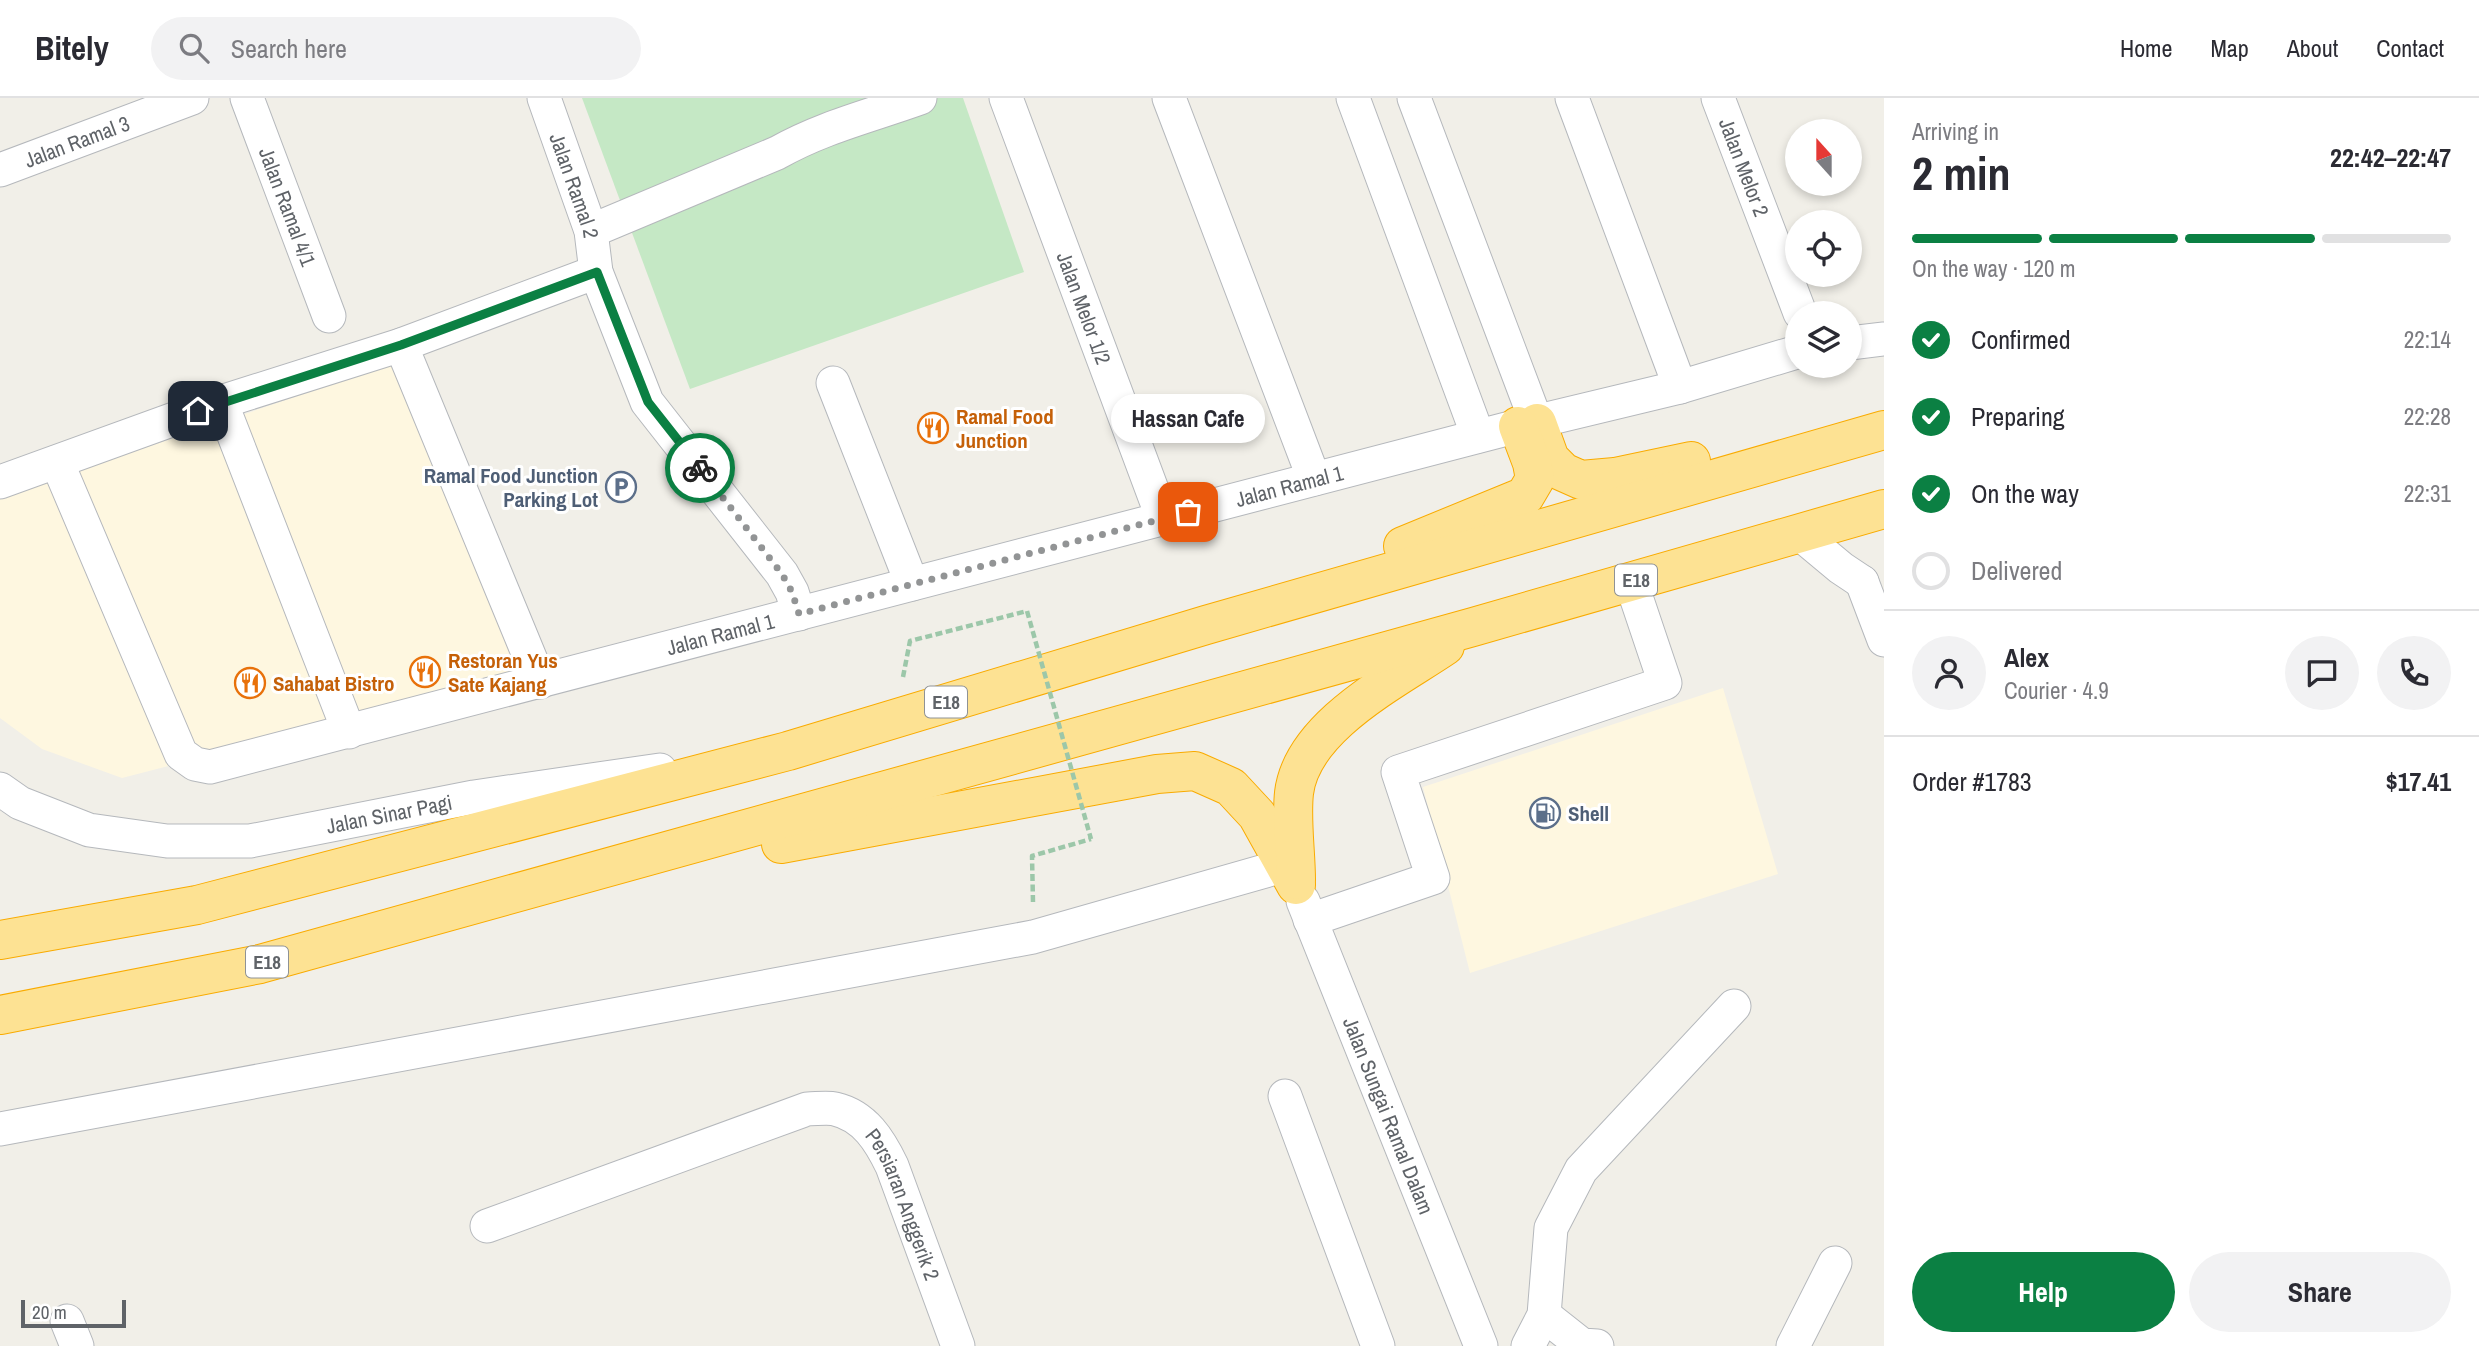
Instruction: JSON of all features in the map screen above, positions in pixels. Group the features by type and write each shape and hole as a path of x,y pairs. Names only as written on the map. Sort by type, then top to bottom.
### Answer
{"highway":[{"path":"1527,424 1550,459 1563,472 1581,480 1615,477 1884,420"},
{"path":"1206,625 1525,496 1535,480 1527,424"},
{"name":"E18","path":"0,940 197,905 788,751 1206,625 1884,429"},
{"name":"E18","path":"0,1015 260,964 1473,627 1884,509"},
{"path":"1297,890 1294,792 1303,765 1317,744 1355,706 1473,627"},
{"path":"529,890 1157,774 1195,771 1231,787 1257,815 1297,890"}],"street":[{"name":"Jalan Ramal 3","path":"0,170 192,98"},
{"name":"Jalan Ramal 4/1","path":"247,98 329,316"},
{"name":"Jalan Ramal 2","path":"544,98 591,231 597,272 648,402 782,574 792,592 799,614"},
{"path":"591,231 777,153 819,132 920,98"},
{"name":"Jalan Melor 1/2","path":"1006,98 1163,519"},
{"path":"1169,98 1314,480"},
{"path":"1353,98 1478,436"},
{"path":"1414,98 1527,424"},
{"path":"1572,98 1680,387"},
{"name":"Jalan Melor 2","path":"1718,98 1795,301"},
{"path":"0,482 222,402 401,345 597,272"},
{"path":"1862,342 1884,339"},
{"path":"401,345 540,682"},
{"name":"Jalan Ramal 1","path":"57,462 181,754 194,765 210,767 1478,436 1680,387 1785,356"},
{"path":"834,383 912,584"},
{"path":"222,402 349,732"},
{"path":"1799,533 1841,568 1873,579 1884,640"},
{"path":"0,1129 1297,890 1433,878 1398,772 1665,683 1631,582"},
{"name":"Jalan Sinar Pagi","path":"0,789 20,803 89,830 167,841 250,841 474,797 788,751"},
{"name":"Jalan Sungai Ramal Dalam","path":"1297,890 1481,1346"},
{"path":"1528,1346 1544,1315 1551,1228 1581,1170 1734,1006"},
{"path":"1285,1096 1378,1346"},
{"name":"Persiaran Anggerik 2","path":"487,1226 807,1109 834,1108 858,1118 879,1140 892,1166 958,1346"},
{"path":"1793,1346 1835,1263"},
{"path":"1544,1315 1583,1345 1597,1346"}],"path":[{"path":"895,717 910,641 1027,611 1091,839 1032,856 1033,937"}],"shaded area":[{"path":"395,363 525,674 122,778 42,749 0,718 0,497"},
{"path":"1723,688 1778,874 1470,973 1423,787"}],"green space":[{"path":"582,98 963,98 1024,272 690,389"}],"way so far":[{"path":"700,468 782,574 792,592 799,614 1188,512"}],"place":[{"name":"Ramal Food Junction","path":"933,428"},
{"name":"Ramal Food Junction Parking Lot","path":"621,487"},
{"name":"Hassan Cafe","path":"1188,512"},
{"name":"Restoran Yus Sate Kajang","path":"425,672"},
{"name":"Sahabat Bistro","path":"250,683"},
{"name":"Shell","path":"1545,813"}],"route":[{"path":"198,411 401,345 597,272 607,304 648,402 700,468"}]}
